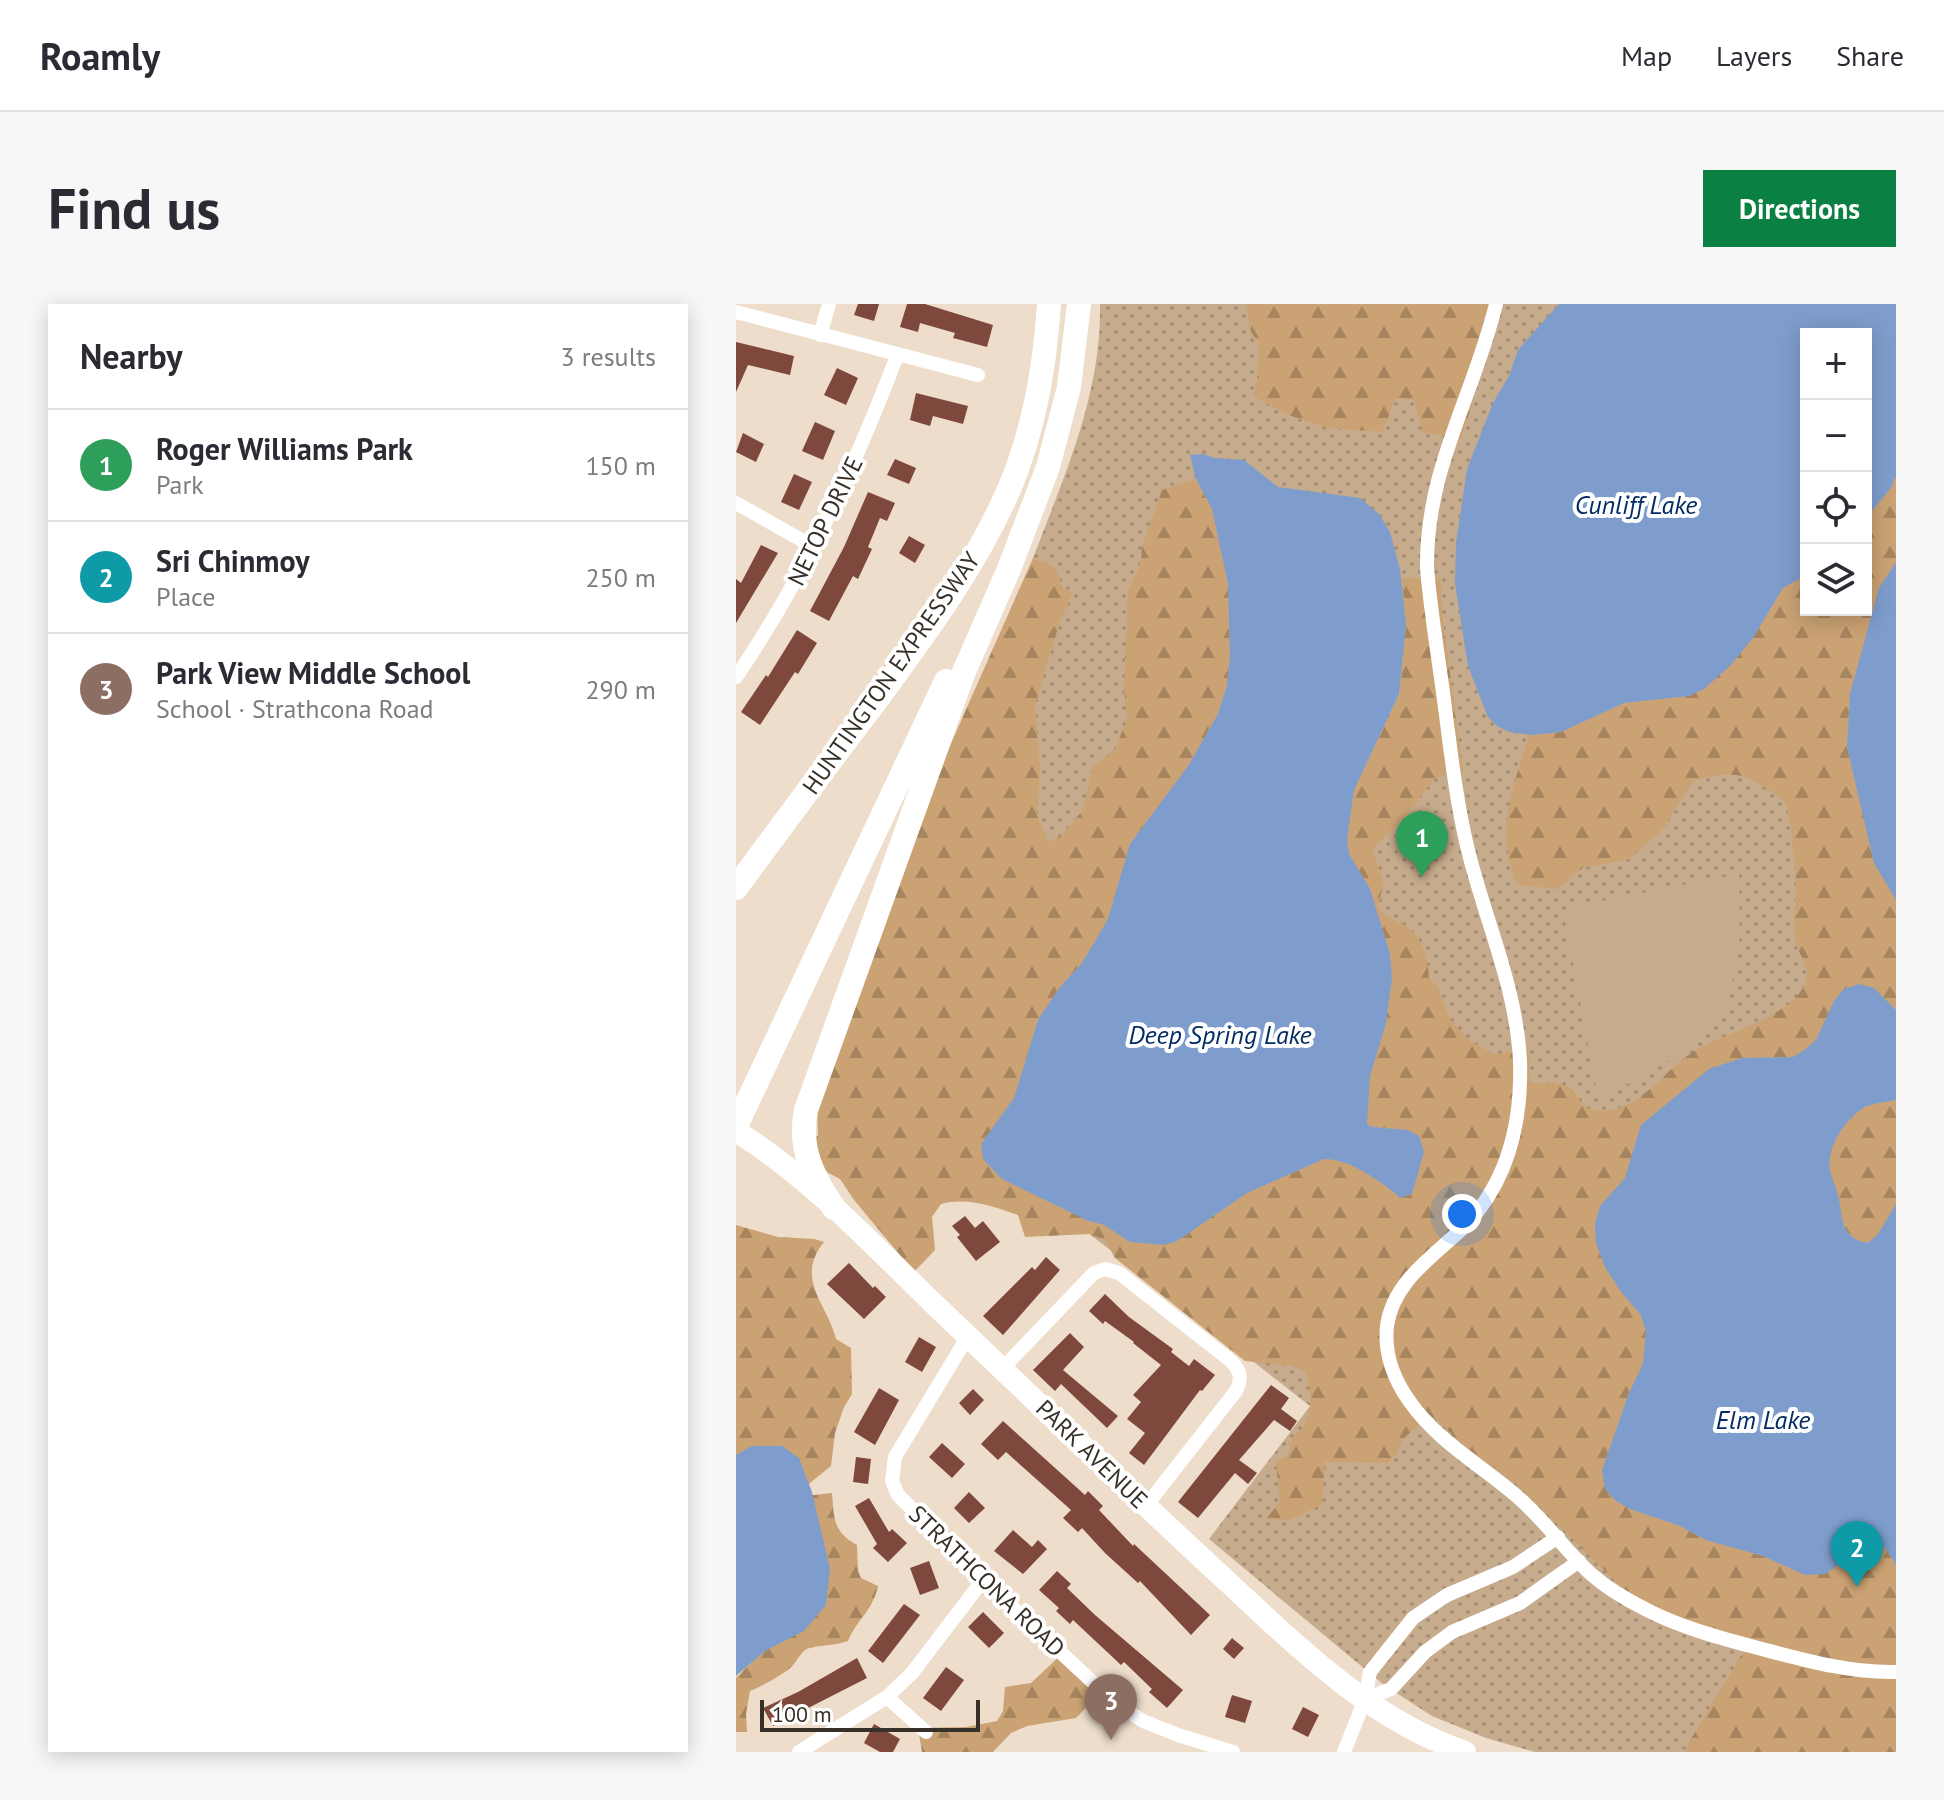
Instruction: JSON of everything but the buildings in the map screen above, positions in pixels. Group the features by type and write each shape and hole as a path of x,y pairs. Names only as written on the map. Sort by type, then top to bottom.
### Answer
{"highway":[{"name":"HUNTINGTON EXPRESSWAY","path":"736,888 932,623 988,533 1011,485 1028,434 1044,356 1049,304"},
{"path":"834,1208 807,1160 803,1140 806,1110 963,674 1048,467 1063,415 1074,359 1079,304"},
{"path":"736,1128 905,763 1029,519"}],"main road":[{"name":"PARK AVENUE","path":"736,1128 834,1208 1261,1612 1365,1699 1408,1727 1465,1752"}],"street":[{"path":"820,335 829,304"},
{"path":"1496,304 1482,355 1461,403 1435,484 1427,568 1464,831 1513,1001 1520,1063 1518,1114 1508,1155 1489,1195 1467,1223 1402,1288 1392,1306 1386,1336 1393,1371 1419,1414 1453,1446 1526,1504 1579,1561 1617,1593 1649,1612 1689,1628 1830,1666 1896,1672"},
{"path":"736,312 978,375"},
{"name":"NETOP DRIVE","path":"736,677 783,606 814,547 872,422 897,356"},
{"path":"736,503 814,547"},
{"path":"1002,1369 1094,1273 1105,1269 1119,1273 1231,1361 1240,1378 1236,1391 1146,1506"},
{"name":"STRATHCONA ROAD","path":"968,1336 895,1457 892,1481 898,1495 983,1580 1114,1702 1143,1721 1233,1752"},
{"path":"1344,1752 1365,1699 1370,1672 1423,1609 1458,1590 1503,1573 1558,1537"},
{"path":"1365,1699 1391,1689 1425,1652 1452,1632 1520,1603 1579,1561"},
{"path":"799,1752 887,1697 912,1673 983,1580"},
{"path":"887,1697 926,1732"}],"shaded area":[{"path":"1100,304 1896,304 1896,1752 1535,1752 1486,1738 1432,1716 1384,1685 1209,1539 1310,1406 1055,1207 937,1145 1054,568 1033,558 1079,434 1095,370"},
{"path":"1739,874 1740,936 1727,1012 1688,1048 1646,1076 1598,1097 1565,921 1576,906"}],"green space":[{"path":"1246,304 1503,304 1461,439 1423,432 1414,400 1396,398 1382,432 1329,428 1288,415 1253,396 1259,343 1251,332"},
{"path":"1896,475 1896,562 1879,588 1872,614 1872,511 1891,488"},
{"path":"1196,479 1212,509 1228,584 1230,657 1227,685 1218,714 1188,766 1130,844 1108,919 1082,963 1060,987 1038,1020 1014,1098 981,1144 1086,1220 1104,1225 1130,1242 1177,1241 1247,1193 1324,1159 1355,1167 1401,1198 1408,1130 1367,1124 1370,1076 1386,1023 1392,978 1390,954 1370,889 1349,854 1347,839 1354,790 1400,694 1406,625 1402,578 1441,579 1442,612 1463,772 1435,778 1409,812 1372,850 1384,882 1378,906 1387,917 1416,935 1426,955 1429,978 1438,987 1450,1019 1469,1040 1494,1054 1528,1050 1530,1083 1562,1084 1573,1091 1583,1106 1608,1111 1636,1100 1696,1050 1775,1013 1800,992 1807,975 1794,932 1796,878 1786,806 1777,795 1746,777 1722,775 1695,780 1666,826 1630,859 1583,868 1557,889 1518,885 1507,846 1508,809 1529,735 1561,732 1624,703 1689,696 1730,666 1753,638 1783,588 1800,578 1800,616 1871,616 1850,694 1847,747 1874,863 1896,900 1896,1010 1895,1007 1834,1001 1816,1040 1803,1051 1793,1057 1742,1058 1641,1125 1625,1179 1600,1206 1621,1292 1641,1315 1646,1332 1643,1364 1629,1393 1602,1470 1630,1509 1680,1526 1706,1540 1763,1556 1805,1575 1846,1555 1855,1531 1868,1531 1896,1564 1896,1752 1685,1752 1750,1641 1668,1616 1628,1593 1516,1484 1471,1451 1430,1415 1402,1440 1397,1453 1387,1463 1325,1462 1322,1505 1289,1520 1266,1519 1280,1502 1276,1462 1288,1456 1292,1437 1305,1425 1308,1416 1310,1397 1304,1371 1293,1366 1245,1361 1115,1258 1105,1240 1090,1234 1025,1237 1018,1215 989,1206 970,1202 941,1204 932,1217 935,1250 914,1272 840,1179 823,1170 812,1144 818,1135 817,1104 949,748 1033,558 1055,567 1063,588 1073,593 1060,621 1035,705 1040,769 1037,815 1048,842 1061,836 1083,810 1092,768 1115,749 1127,719 1124,689 1128,591 1141,562 1142,547 1162,490"},
{"path":"1896,1100 1896,1204 1878,1234 1868,1243 1852,1236 1844,1226 1830,1171 1831,1153 1838,1134 1858,1112 1865,1107"},
{"path":"736,1225 778,1237 824,1242 812,1268 813,1280 836,1339 851,1348 852,1394 835,1433 831,1466 805,1487 736,1460"},
{"path":"832,1493 836,1524 843,1535 857,1545 858,1571 861,1578 878,1586 875,1595 848,1641 805,1650 785,1672 750,1691 747,1732 736,1732 736,1678 780,1633 805,1496"},
{"path":"1063,1653 1102,1691 1076,1718 1027,1726 1011,1733 993,1752 922,1752 918,1728 966,1727 997,1721 1003,1711 1005,1687 1031,1683"}],"water":[{"name":"Cunliff Lake","path":"1559,304 1896,304 1896,475 1891,488 1872,511 1872,328 1800,328 1800,578 1783,588 1753,638 1730,666 1704,689 1689,696 1624,703 1561,732 1532,735 1509,732 1488,717 1468,666 1455,584 1456,543 1467,469 1518,350"},
{"name":"Deep Spring Lake","path":"1190,455 1244,460 1278,487 1360,498 1379,514 1390,532 1400,569 1406,625 1399,694 1354,790 1347,839 1349,854 1370,889 1390,954 1392,978 1386,1023 1370,1076 1367,1124 1408,1130 1419,1136 1424,1152 1412,1194 1401,1198 1355,1167 1324,1159 1247,1193 1177,1241 1164,1245 1130,1242 1104,1225 1086,1220 1002,1179 983,1159 981,1144 1014,1098 1038,1020 1060,987 1082,963 1108,919 1130,844 1188,766 1218,714 1227,685 1230,657 1228,584 1212,509 1196,479"},
{"path":"1896,562 1896,900 1874,863 1847,747 1850,694 1879,588"},
{"name":"Elm Lake","path":"1859,984 1874,988 1896,1010 1896,1100 1865,1107 1851,1119 1834,1143 1830,1171 1844,1226 1858,1240 1868,1243 1878,1234 1896,1204 1896,1564 1868,1531 1855,1531 1846,1556 1837,1566 1825,1574 1805,1575 1763,1556 1706,1540 1680,1526 1630,1509 1616,1501 1605,1489 1602,1470 1629,1393 1643,1364 1646,1332 1641,1315 1605,1267 1596,1243 1595,1224 1600,1206 1625,1178 1641,1125 1709,1069 1742,1058 1793,1057 1803,1051 1816,1040 1834,1001 1844,989"},
{"path":"752,1446 782,1446 799,1458 812,1492 830,1569 826,1605 804,1631 765,1651 736,1676 736,1455"}],"place":[{"name":"Roger Williams Park","path":"1422,877"},
{"name":"Sri Chinmoy","path":"1857,1587"},
{"name":"Park View Middle School","path":"1111,1740"}]}
